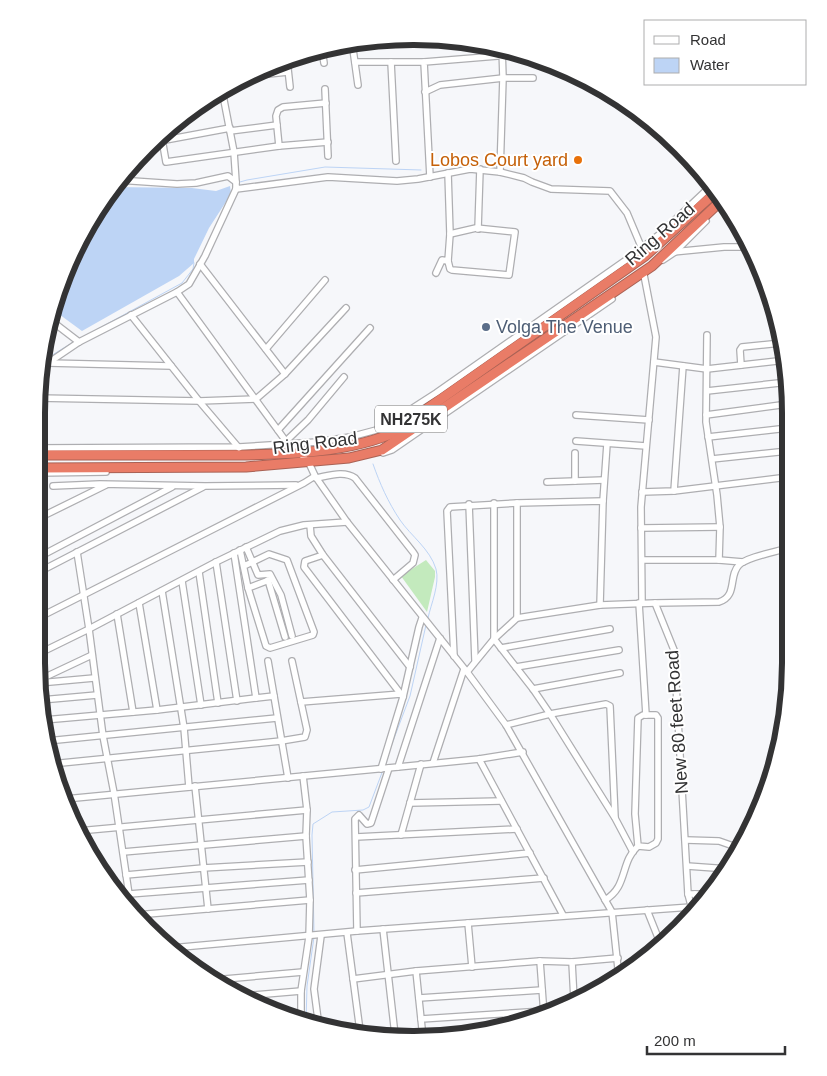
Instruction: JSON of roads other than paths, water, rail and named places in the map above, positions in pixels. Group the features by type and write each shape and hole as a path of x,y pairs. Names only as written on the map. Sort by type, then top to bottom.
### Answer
{"highway":[{"name":"Ring Road","path":"45,456 246,455 299,452 346,447 371,442 391,434 644,252 658,244 711,196"},
{"name":"Ring Road","path":"45,468 246,467 310,464 350,458 382,450 644,271 669,252 717,205"}],"street":[{"path":"353,50 358,85"},
{"path":"323,57 324,63"},
{"path":"355,62 424,62 502,57 500,172"},
{"path":"391,62 396,162"},
{"path":"424,62 430,177"},
{"path":"288,68 290,87"},
{"path":"270,74 288,72"},
{"path":"425,92 440,85 503,78 532,78"},
{"path":"325,89 328,156"},
{"path":"48,363 79,342 189,284 236,189 234,152 223,98"},
{"path":"279,146 276,125 278,110 283,107 326,103"},
{"path":"168,139 230,129 276,125"},
{"path":"163,144 166,162 279,146 328,142"},
{"path":"478,228 480,169"},
{"path":"236,189 328,177 397,181 430,177 448,172 480,169 500,172 524,178 551,189 610,191 627,213 644,252"},
{"path":"448,172 450,234 448,261 450,269 509,275 515,232 478,228 450,234"},
{"path":"128,180 186,183 228,176 236,182"},
{"path":"45,448 239,447 350,437 386,426 644,252 707,190"},
{"path":"45,473 215,471 346,462 392,450 644,275 719,208"},
{"path":"658,244 669,252 742,247"},
{"path":"436,273 442,260 448,261"},
{"path":"200,264 285,374"},
{"path":"644,275 656,337 642,492 641,528 641,603 646,715"},
{"path":"266,349 325,280"},
{"path":"177,292 287,442 310,464 315,477 347,522 506,724 612,912 619,969"},
{"path":"46,398 256,400 285,374 346,308"},
{"path":"131,315 199,401 246,455"},
{"path":"56,325 79,342"},
{"path":"278,430 370,328"},
{"path":"707,335 706,415 720,527 719,560"},
{"path":"741,365 740,350 742,347 775,344"},
{"path":"654,362 707,369 778,361"},
{"path":"48,363 171,366"},
{"path":"674,491 684,366"},
{"path":"287,442 344,377"},
{"path":"707,391 780,383"},
{"path":"706,415 782,405"},
{"path":"576,415 649,420"},
{"path":"708,437 782,429"},
{"path":"576,442 646,446"},
{"path":"600,604 603,501 607,444"},
{"path":"712,460 782,452"},
{"path":"575,454 575,481"},
{"path":"45,614 298,485 315,477 339,474 347,474 355,478 415,555 413,563 393,580"},
{"path":"642,492 674,491 782,478"},
{"path":"548,482 604,480"},
{"path":"54,486 108,484 174,486 298,485"},
{"path":"45,515 108,484"},
{"path":"45,553 174,486"},
{"path":"45,568 205,486"},
{"path":"454,656 447,511 450,506 517,502 603,501"},
{"path":"517,502 517,618"},
{"path":"494,503 494,639 550,714 615,818 632,852"},
{"path":"469,504 475,660"},
{"path":"45,651 216,562 280,532 310,525 347,522"},
{"path":"310,525 311,536 323,555 410,667"},
{"path":"641,528 720,527"},
{"path":"61,545 70,556"},
{"path":"240,550 252,562 258,575 269,573 270,580 275,603 284,635 291,633 282,601 270,580"},
{"path":"240,550 248,588 268,647 313,635 314,632 286,560 272,554 244,566"},
{"path":"240,550 256,698"},
{"path":"642,560 719,560 743,562 782,550"},
{"path":"77,552 89,629 94,678 129,897"},
{"path":"323,555 305,562 304,567 402,695"},
{"path":"216,562 237,701"},
{"path":"433,762 465,670 517,618 600,604 724,601 732,589 737,568 743,562"},
{"path":"199,572 218,703"},
{"path":"248,588 270,580"},
{"path":"182,581 201,705"},
{"path":"162,591 181,707 186,751 199,820 208,909"},
{"path":"275,603 282,601"},
{"path":"139,603 157,710"},
{"name":"New 80 feet Road","path":"655,603 674,650 688,894 692,904"},
{"path":"117,614 133,712"},
{"path":"381,769 422,618"},
{"path":"501,648 610,629"},
{"path":"398,767 440,638"},
{"path":"516,667 619,650"},
{"path":"46,678 92,654"},
{"path":"60,763 282,741 306,736 307,730 292,660"},
{"path":"268,661 288,778"},
{"path":"533,689 620,674"},
{"path":"46,681 94,678"},
{"path":"47,699 97,695"},
{"path":"301,702 402,695"},
{"path":"49,720 157,710 274,696"},
{"path":"506,724 606,704 610,706 615,818"},
{"path":"656,715 658,718 658,839 656,843 649,847 638,846 635,814 638,720 640,716 656,715"},
{"path":"54,740 277,718"},
{"path":"71,798 479,759 523,752"},
{"path":"479,759 563,915"},
{"path":"401,835 422,764"},
{"path":"357,931 355,819 359,816 366,824 372,823 389,768"},
{"path":"300,1013 303,972 309,937 310,900 306,836 307,810 303,776"},
{"path":"410,803 501,801"},
{"path":"86,830 307,810"},
{"path":"356,837 517,829"},
{"path":"123,852 306,836"},
{"path":"686,840 724,842 734,846"},
{"path":"605,900 617,891 629,856 638,846"},
{"path":"356,870 530,853"},
{"path":"126,875 308,862"},
{"path":"687,866 719,868"},
{"path":"356,893 544,878"},
{"path":"129,894 309,880"},
{"path":"688,894 700,894"},
{"path":"695,894 695,901"},
{"path":"146,915 310,900"},
{"path":"180,947 563,915 687,909"},
{"path":"647,910 658,938"},
{"path":"468,923 472,967"},
{"path":"383,929 394,1030"},
{"path":"347,933 359,1027"},
{"path":"318,1018 314,989 321,936"},
{"path":"353,978 540,961 572,962 618,958"},
{"path":"540,961 543,1007"},
{"path":"572,962 574,994"},
{"path":"224,979 303,972"},
{"path":"416,972 423,1031"},
{"path":"419,998 542,990"},
{"path":"255,995 301,991"},
{"path":"422,1020 521,1014"}],"water":[{"path":"230,186 231,194 209,228 194,259 194,263 179,276 82,331 59,314 73,272 83,251 94,229 123,187 192,188 216,191"}],"waterway":[{"path":"240,182 325,167 421,170"},
{"path":"85,336 182,283 193,269 194,263"},
{"path":"49,357 75,341"},
{"path":"373,464 378,479 396,513 404,526 429,555 436,569 437,581 428,618"},
{"path":"387,757 410,696 426,625"},
{"path":"314,933 313,824 332,812 363,810 369,807 383,770"},
{"path":"306,1014 307,986 314,937"}],"place":[{"name":"Lobos Court yard","path":"578,160"},
{"name":"Volga The Venue","path":"486,327"}]}
